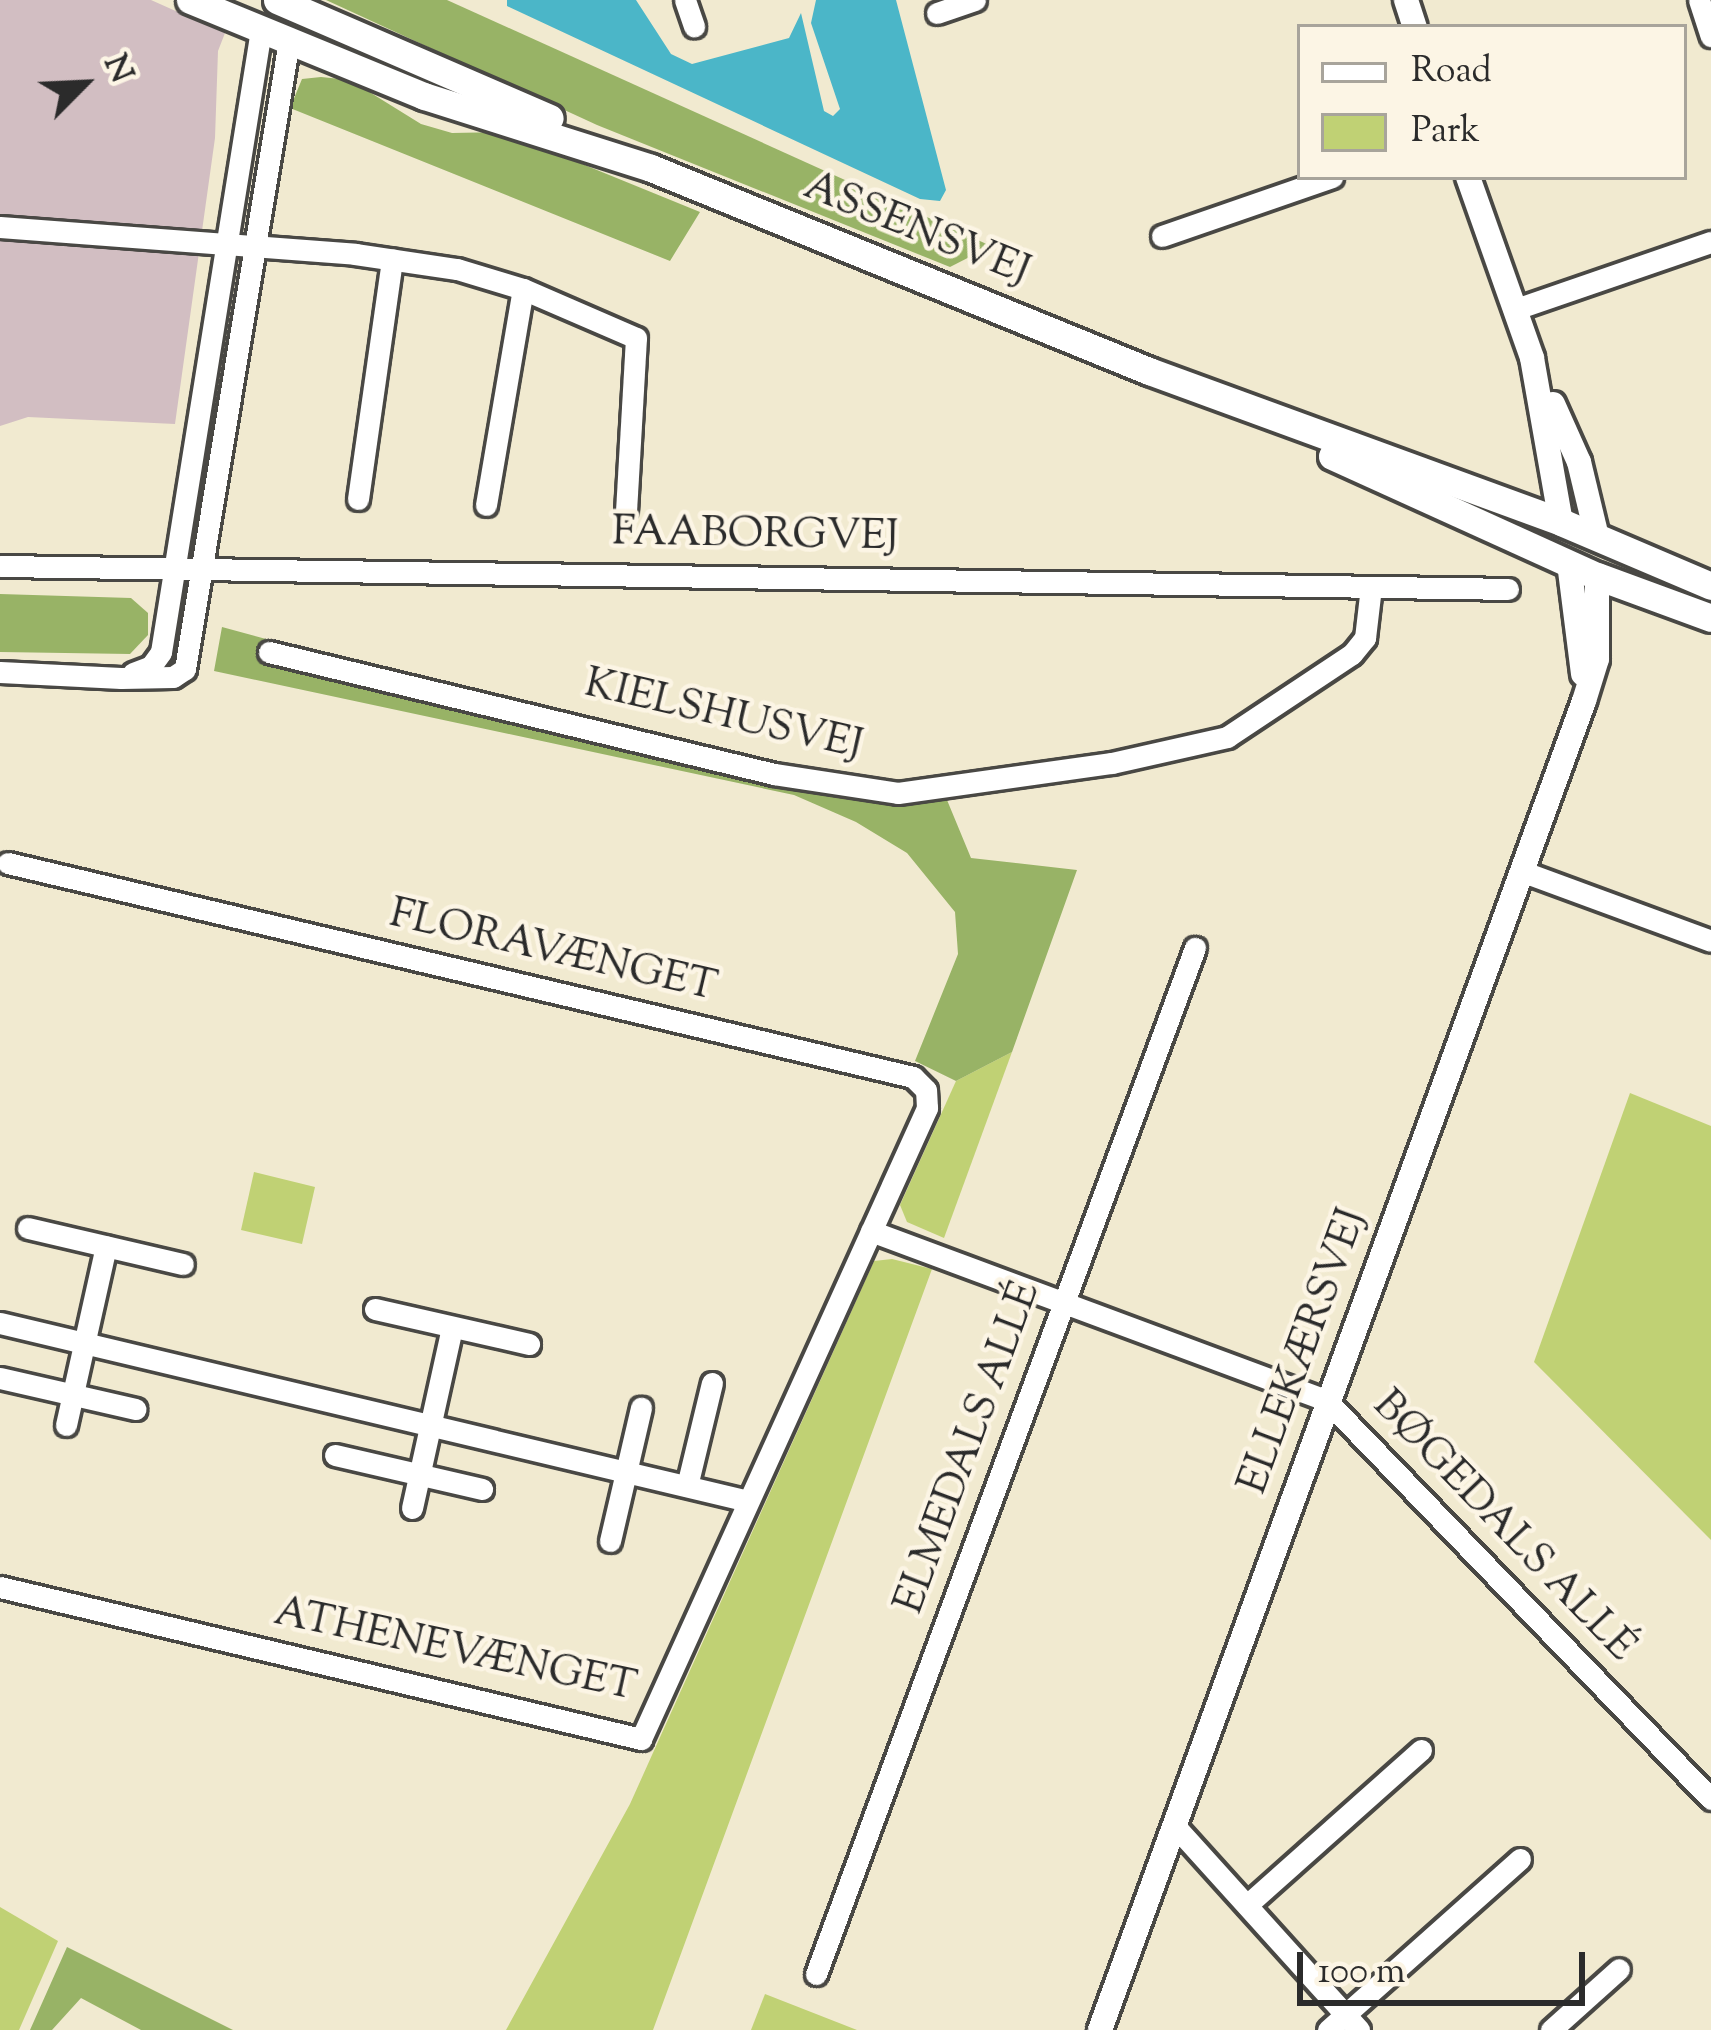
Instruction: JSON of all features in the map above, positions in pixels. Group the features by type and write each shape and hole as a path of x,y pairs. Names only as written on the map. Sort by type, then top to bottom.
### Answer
{"main road":[{"name":"ASSENSVEJ","path":"190,0 279,14 418,75 525,106 651,167 1149,370 1597,537"},
{"path":"230,0 279,14"},
{"name":"ASSENSVEJ","path":"279,14 424,96 651,167"},
{"name":"ASSENSVEJ","path":"1149,370 1188,395 1598,576"},
{"path":"1562,522 1569,563"},
{"path":"1711,586 1597,537 1598,576 1711,618"}],"street":[{"path":"685,0 694,26"},
{"path":"937,14 975,0"},
{"path":"1699,0 1711,36"},
{"path":"121,678 151,666 161,652 229,244 279,14"},
{"path":"0,672 121,678 173,677 185,669 205,569 253,247 279,14"},
{"path":"1162,236 1323,180"},
{"path":"1469,180 1532,358 1579,462 1597,537"},
{"path":"0,227 229,244 457,269 523,289 635,338 626,509"},
{"path":"1516,309 1711,242"},
{"path":"358,499 392,259"},
{"path":"486,505 523,289"},
{"path":"1532,358 1562,522"},
{"name":"ELLEKÆRSVEJ","path":"1569,563 1584,701"},
{"name":"FAABORGVEJ","path":"0,566 1508,589"},
{"name":"ELLEKÆRSVEJ","path":"1100,2030 1584,701 1597,659 1598,576"},
{"name":"KIELSHUSVEJ","path":"269,652 774,774 898,793 1131,760 1227,736 1352,654 1365,638 1371,587"},
{"name":"FLORAVÆNGET","path":"8,863 913,1077 926,1090 927,1108 871,1231"},
{"path":"1521,871 1711,941"},
{"name":"ELMEDALS ALLÉ","path":"816,1974 1195,948"},
{"path":"28,1228 183,1264"},
{"path":"0,1323 748,1501 871,1231"},
{"name":"BØGEDALS ALLÉ","path":"871,1231 1327,1401 1711,1799"},
{"path":"66,1425 106,1246"},
{"path":"376,1309 529,1344"},
{"path":"412,1508 452,1327"},
{"path":"0,1378 135,1409"},
{"path":"687,1486 712,1383"},
{"path":"610,1541 640,1408"},
{"path":"335,1455 482,1489"},
{"name":"ATHENEVÆNGET","path":"0,1589 641,1739 748,1501"},
{"path":"1247,1905 1421,1750"},
{"path":"1174,1825 1247,1905 1344,2025 1520,1859"},
{"path":"1550,2030 1619,1969"}],"shaded area":[{"path":"0,0 151,0 225,33 218,51 215,138 175,424 28,417 0,426"}],"green space":[{"path":"326,0 447,0 991,246 950,267 597,125"},
{"path":"302,79 350,80 421,124 452,133 504,132 700,212 670,261 290,108"},
{"path":"0,594 131,598 148,613 148,635 130,654 0,652"},
{"path":"222,627 855,799 947,800 971,858 1077,870 1012,1052 956,1081 915,1061 958,954 955,912 907,853 856,822 794,795 214,671"},
{"path":"1012,1052 944,1238 907,1222 900,1205 956,1081"},
{"path":"1630,1093 1711,1126 1711,1540 1534,1362"},
{"path":"254,1172 315,1187 302,1244 241,1230"},
{"path":"892,1259 932,1269 653,2030 506,2030 630,1804 874,1261"},
{"path":"0,1907 58,1941 19,2030 0,2030"},
{"path":"67,1947 233,2030 141,2030 81,1998 52,2030 30,2030"},
{"path":"765,1994 857,2030 751,2030"}],"water":[{"path":"507,0 636,0 671,54 692,64 789,38 801,13 824,111 833,116 840,109 811,23 816,0 896,0 946,190 940,201 920,199 507,6"}]}
